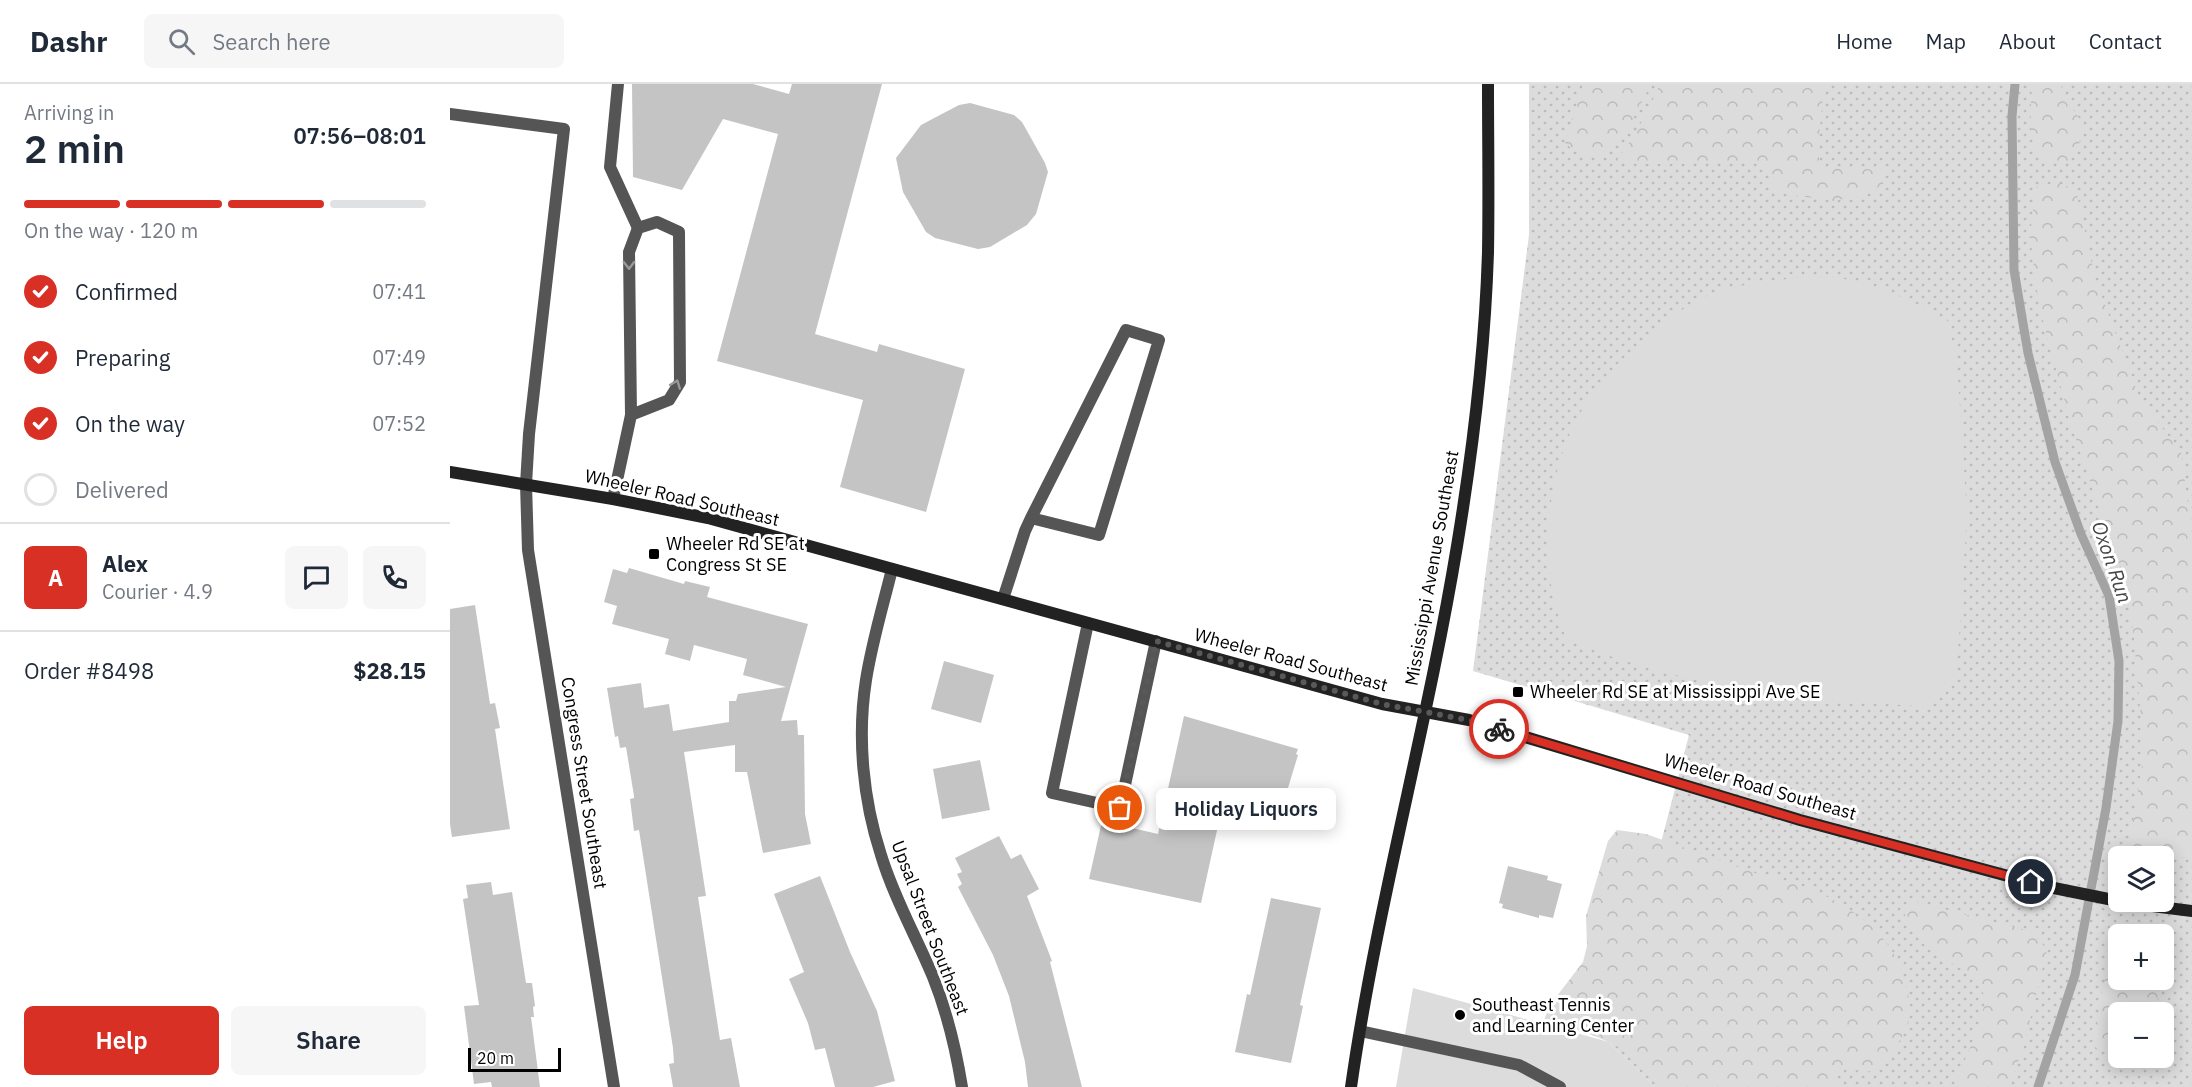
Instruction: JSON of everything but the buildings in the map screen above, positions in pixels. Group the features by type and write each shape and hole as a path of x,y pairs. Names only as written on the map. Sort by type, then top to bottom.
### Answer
{"main road":[{"name":"Mississippi Avenue Southeast","path":"1351,1087 1360,1031 1457,548 1472,443 1488,255 1488,84"},
{"name":"Wheeler Road Southeast","path":"450,472 613,499 708,518 1382,704 1468,720 1800,820 2049,887 2108,899"},
{"name":"Wheeler Road Southeast","path":"2174,908 2192,911"}],"street":[{"path":"613,499 631,416 629,252 638,228 610,167 618,84"},
{"name":"Congress Street Southeast","path":"450,114 564,129 529,434 526,484 528,550 614,1087"},
{"path":"631,416 669,400 680,382 679,232 657,222 638,228"},
{"path":"1003,600 1025,531 1031,518 1126,330 1159,340 1099,535 1031,518"},
{"name":"Upsal Street Southeast","path":"892,569 873,643 866,682 862,735 866,788 873,828 885,868 943,1005 962,1087"},
{"path":"1088,623 1052,793 1120,808 1156,641"},
{"path":"1360,1031 1519,1065 1560,1087"}],"green space":[{"path":"1529,84 2192,84 2192,1087 1655,1087 1609,1042 1689,735 1473,671 1529,235"},
{"path":"1583,84 1651,84 1629,127 1603,159 1576,152 1565,143"},
{"path":"1660,84 1824,84 1819,167 1886,170 1883,184 1872,193 1834,201 1778,193 1773,189 1769,174 1761,161 1659,164 1615,162 1635,134"},
{"path":"2032,84 2062,84 2061,92 2083,124 2078,149 2067,163 2041,163 2037,154 2031,125"},
{"path":"2059,183 2076,190 2095,278 2140,399 2181,452 2192,549 2192,858 2174,857 2174,846 2130,846 2129,844 2144,754 2134,639 2125,578 2105,527 2070,421 2039,306 2030,235 2036,187"},
{"path":"1807,277 1839,278 1885,290 1948,321 1957,363 1967,514 1956,682 1931,707 1763,696 1651,669 1603,654 1566,639 1556,609 1549,568 1548,545 1556,474 1571,430 1593,394 1611,371 1640,343 1660,325 1694,302 1739,286"},
{"path":"1617,830 1646,834 1758,874 1794,883 1830,898 1877,931 1893,952 1902,972 1910,1005 1908,1024 1886,1063 1871,1071 1847,1068 1838,1076 1833,1087 1659,1087 1638,1060 1624,1050 1593,1036 1544,1020 1550,1005 1583,962 1587,946 1586,916 1608,841"},
{"path":"1913,901 2033,932 2047,950 2023,1049 2008,1087 1953,1087 1978,1029 1986,999 1975,977 1928,949 1906,923 1904,909"},
{"path":"2108,961 2108,990 2163,990 2156,1002 2108,1002 2108,1053 2095,1049 2094,1037"},
{"name":"Southeast Tennis and Learning Center","path":"1413,988 1609,1042 1655,1087 1396,1087"}],"waterway":[{"name":"Oxon Run","path":"2015,84 2012,116 2014,270 2028,353 2055,462 2081,534 2109,596 2119,661 2118,721 2106,808 2075,975 2038,1087"}],"way so far":[{"path":"1120,808 1156,641 1382,704 1468,720 1499,729"}],"place":[{"name":"Wheeler Rd SE at Congress St SE","path":"654,554"},
{"name":"Wheeler Rd SE at Mississippi Ave SE","path":"1518,692"},
{"name":"Holiday Liquors","path":"1120,808"},
{"name":"Southeast Tennis and Learning Center","path":"1460,1015"}],"route":[{"path":"1499,729 1800,820 2031,882"}]}
